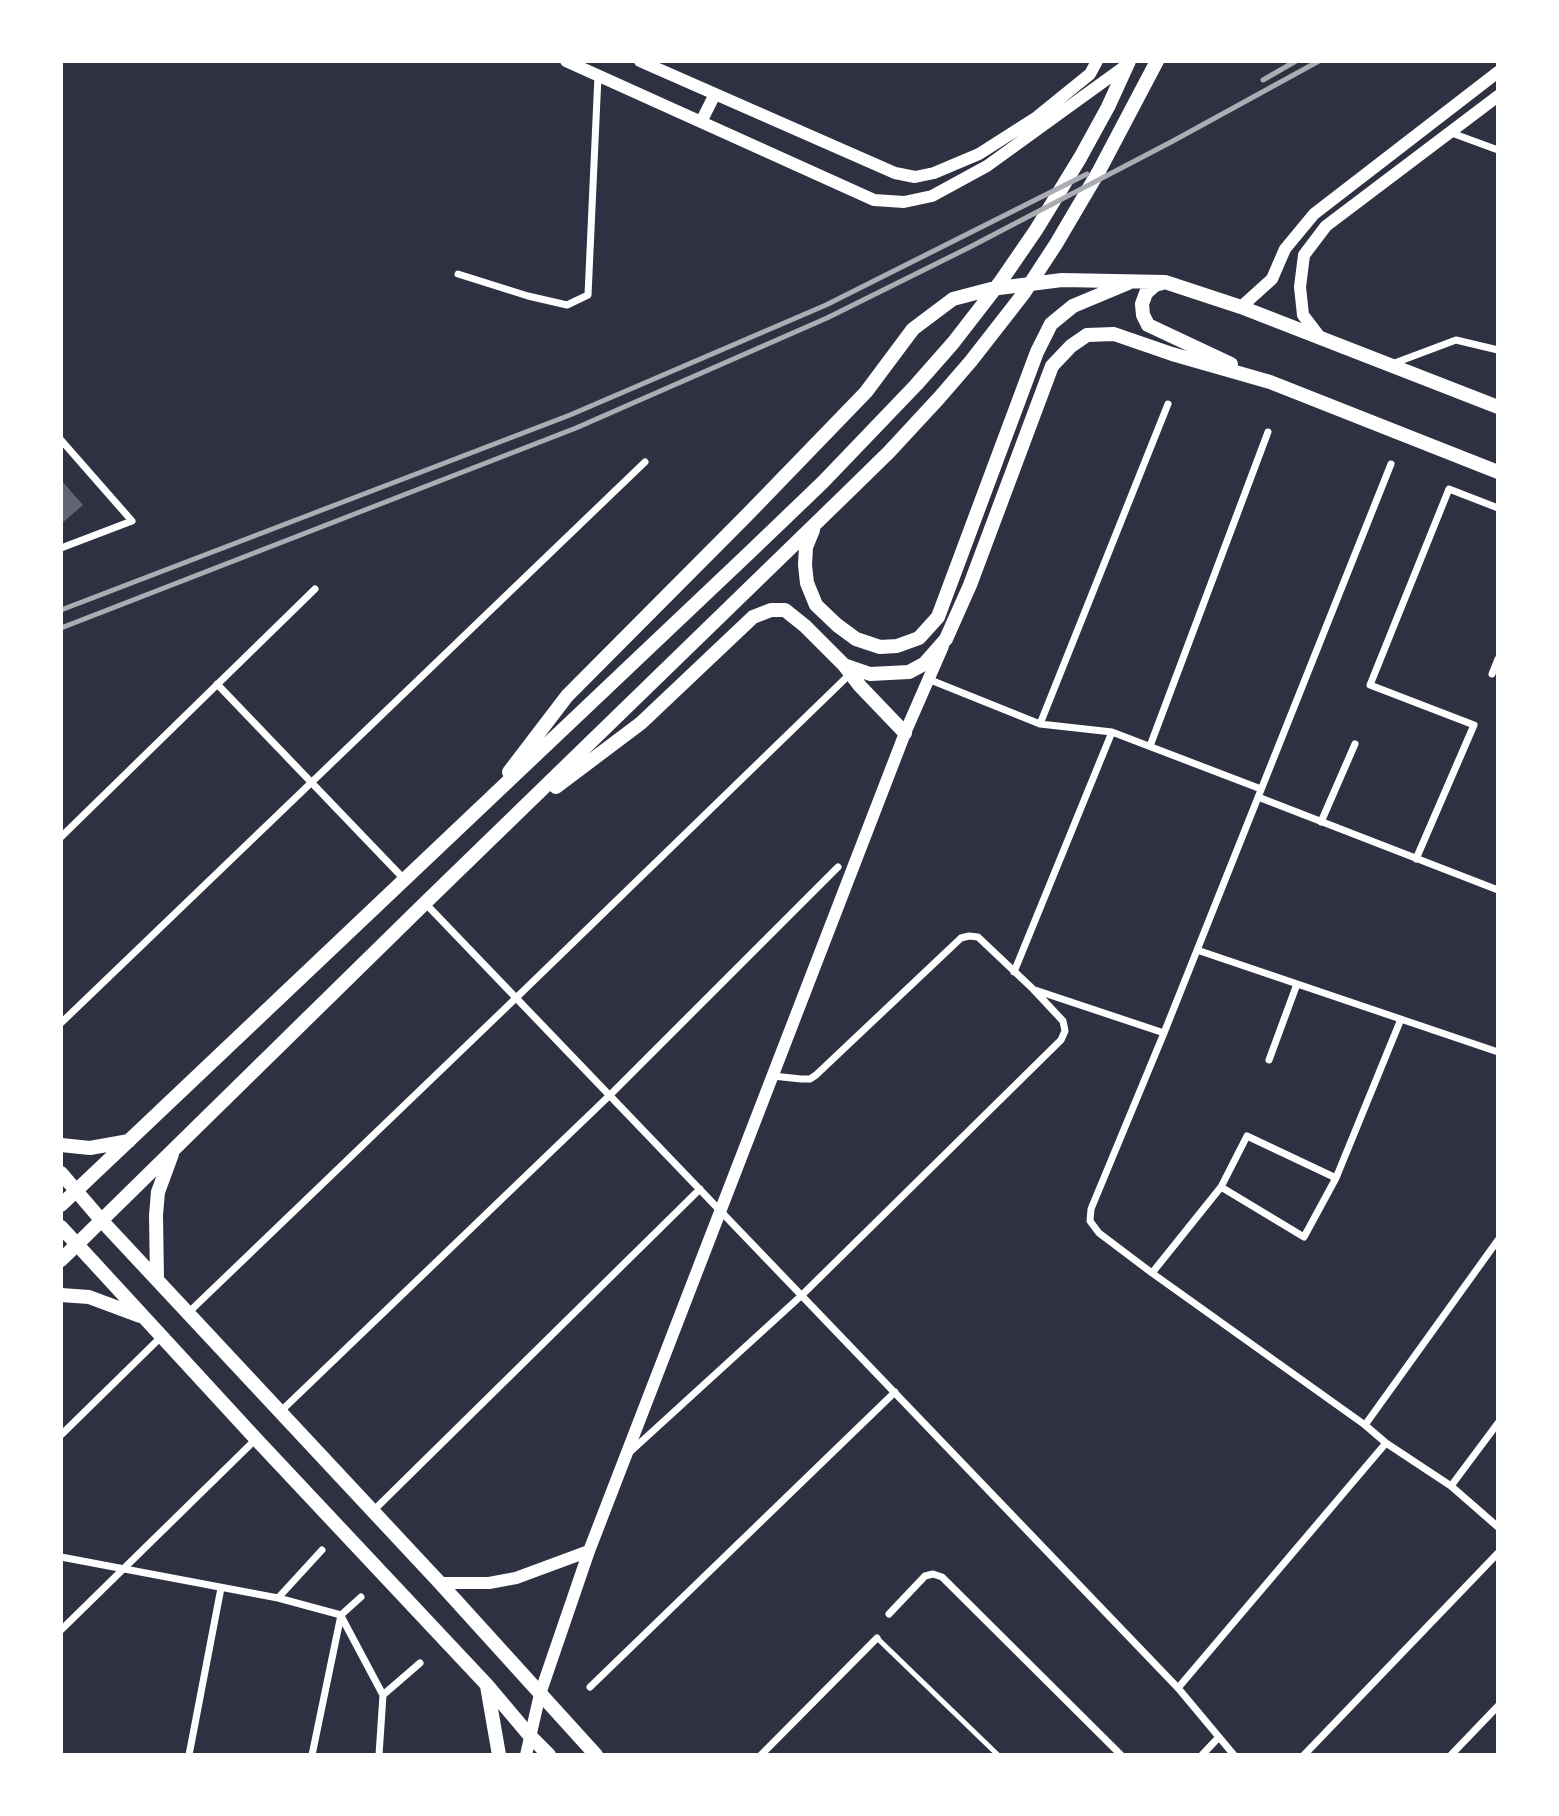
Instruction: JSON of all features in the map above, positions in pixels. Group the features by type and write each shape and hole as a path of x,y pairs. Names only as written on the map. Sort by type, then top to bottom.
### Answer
{"main road":[{"path":"61,1205 823,482 923,377 1001,281 1036,230 1080,158 1131,61"},
{"path":"61,1260 889,452 939,398 1024,293 1056,244 1099,171 1157,61"},
{"path":"485,804 567,696 866,392 913,329 953,299 991,289 1062,279 1166,282 1241,307 1498,407"},
{"path":"816,523 806,547 804,565 807,583 816,605 856,639 880,647 897,646 919,638 938,617 1037,352 1051,324 1073,306 1133,281"},
{"path":"1166,282 1155,285 1146,293 1142,304 1148,325 1270,382 1498,472"},
{"path":"847,669 870,674 909,672 924,664 946,639 970,585 1052,366 1070,346 1087,335 1114,334 1270,382"},
{"path":"510,821 641,723 752,617 771,610 785,610 805,626 905,733"},
{"path":"61,1145 90,1148 131,1141"},
{"path":"157,1280 158,1192 174,1149"},
{"path":"61,1173 102,1221 440,1583 596,1755"},
{"path":"61,1227 549,1755"},
{"path":"61,1295 89,1297 145,1318"},
{"path":"486,1685 499,1755"}],"street":[{"path":"566,61 874,200 904,202 932,196 987,166 1131,61"},
{"path":"640,61 895,173 915,177 934,173 979,154 1037,117 1090,74 1097,61"},
{"path":"1241,307 1272,279 1285,249 1314,214 1498,72"},
{"path":"458,274 567,305 588,295 598,76"},
{"path":"701,122 715,94"},
{"path":"1319,337 1303,314 1300,287 1304,255 1326,226 1498,96"},
{"path":"1449,132 1498,150"},
{"path":"1390,365 1456,340 1498,350"},
{"path":"1040,724 1168,404"},
{"path":"1150,746 1268,432"},
{"path":"61,440 132,521 61,548"},
{"path":"61,1023 645,462"},
{"path":"1391,464 1091,1209 1090,1221 1099,1233 1152,1273 1365,1425 1386,1443 1451,1486 1498,1527"},
{"path":"1416,859 1474,725 1370,685 1449,489 1498,508"},
{"path":"61,837 315,589"},
{"path":"526,1755 540,1694 589,1551 905,733 946,639"},
{"path":"1492,674 1498,659"},
{"path":"188,1313 516,998 847,669"},
{"path":"928,679 1040,724 1112,732 1150,746 1321,822 1498,890"},
{"path":"217,684 405,879"},
{"path":"1014,972 1112,732"},
{"path":"1321,822 1355,744"},
{"path":"280,1412 610,1095 838,867"},
{"path":"425,903 1178,1689 1234,1755"},
{"path":"627,1455 802,1295 1061,1040 1065,1031 1063,1021 1033,989 978,937 969,936 961,938 816,1075 801,1080 773,1076"},
{"path":"1197,950 1498,1052"},
{"path":"1269,1060 1297,984"},
{"path":"1033,989 1164,1033"},
{"path":"1221,1187 1304,1237 1336,1178 1401,1019"},
{"path":"1152,1273 1221,1187 1247,1136 1336,1178"},
{"path":"373,1511 700,1189"},
{"path":"1365,1425 1498,1240"},
{"path":"61,1435 162,1337"},
{"path":"590,1687 895,1392"},
{"path":"1451,1486 1498,1423"},
{"path":"61,1630 256,1439"},
{"path":"1178,1689 1386,1443"},
{"path":"278,1598 321,1550"},
{"path":"440,1583 489,1583 516,1578 589,1551"},
{"path":"1304,1755 1498,1553"},
{"path":"61,1557 278,1598 341,1615 383,1695 379,1755"},
{"path":"889,1614 925,1576 933,1574 942,1577 1121,1755"},
{"path":"189,1755 221,1588"},
{"path":"312,1755 341,1615 361,1597"},
{"path":"761,1755 877,1638"},
{"path":"383,1695 420,1663"},
{"path":"1451,1755 1498,1706"},
{"path":"1202,1755 1219,1737"}],"lane":[{"path":"877,1638 998,1755"}],"building":[{"path":"61,480 83,505 61,524"}],"railway":[{"path":"1263,80 1296,61"},
{"path":"61,628 576,428 827,318 1173,141 1319,61"},
{"path":"61,610 570,415 826,305 1087,174"}]}
